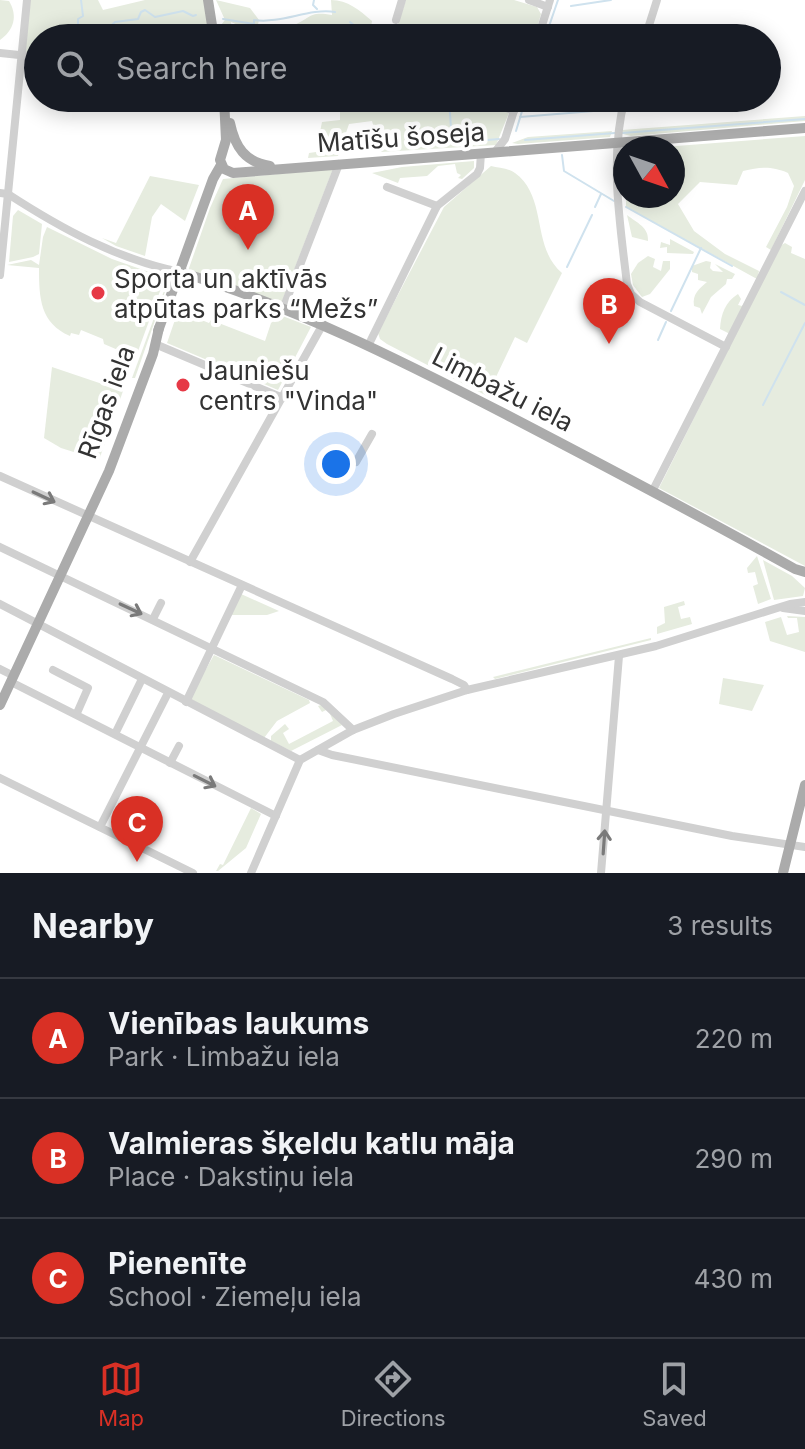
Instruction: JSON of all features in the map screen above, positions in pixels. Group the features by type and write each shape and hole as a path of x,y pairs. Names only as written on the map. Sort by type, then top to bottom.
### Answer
{"main road":[{"path":"208,0 212,24"},
{"path":"226,113 245,164 235,172 221,165 226,113"},
{"name":"Matīšu šoseja","path":"685,137 805,128"},
{"name":"Matīšu šoseja","path":"235,172 613,142"},
{"path":"224,150 228,148 242,152"},
{"name":"Matīšu šoseja","path":"242,152 258,164 287,167"},
{"name":"Rīgas iela","path":"99,493 105,465 147,352 221,165"},
{"name":"Rīgas iela","path":"208,195 224,175 235,172"},
{"name":"Limbažu iela","path":"180,272 369,344 800,570 805,580"},
{"name":"Rīgas iela","path":"0,705 121,441 159,328"},
{"path":"783,873 805,785"}],"street":[{"path":"25,24 27,0"},
{"path":"396,20 402,0"},
{"path":"529,0 549,3 542,24"},
{"path":"649,24 657,0"},
{"path":"0,275 4,194 24,34"},
{"path":"0,53 22,56"},
{"path":"495,152 505,139 514,112"},
{"path":"617,136 622,112"},
{"path":"369,344 437,206 477,174 481,153"},
{"path":"283,309 339,164"},
{"path":"387,187 437,206"},
{"path":"652,492 805,191"},
{"path":"4,194 117,255 180,272"},
{"path":"621,208 627,284 631,294 640,302 726,347"},
{"path":"190,562 323,324"},
{"path":"155,344 283,398"},
{"path":"356,462 372,434"},
{"path":"0,476 452,679 467,690"},
{"path":"0,547 323,702 353,730"},
{"path":"186,702 242,585"},
{"path":"251,873 300,760 353,730 467,690 619,656 805,602"},
{"path":"153,619 161,603"},
{"path":"0,604 300,760"},
{"path":"783,608 805,611"},
{"path":"601,873 619,656"},
{"path":"0,669 12,679 115,734 276,816"},
{"path":"53,670 88,688 77,713"},
{"path":"115,734 142,679"},
{"path":"100,827 168,693"},
{"path":"170,763 179,746"},
{"path":"318,750 606,811 805,847"},
{"path":"0,778 193,873"}],"shaded area":[{"path":"0,0 9,1 14,17 9,32 0,40"},
{"path":"27,0 98,0 103,10 145,0 208,0 212,24 25,24"},
{"path":"216,0 250,8 259,20 258,24 222,24 225,20"},
{"path":"331,0 343,2 358,10 372,21 372,24 296,24 314,15 332,15"},
{"path":"406,0 514,0 537,7 541,14 538,24 398,24"},
{"path":"340,112 509,112 496,145 381,152 372,121 349,124 338,156 308,158 309,153 316,152 322,122 340,120"},
{"path":"805,116 805,121 631,136 623,134 622,130"},
{"path":"612,131 610,137 512,143 528,137"},
{"path":"805,136 805,180 771,250 766,247 794,186 788,173 761,168 743,171 737,185 700,182 685,197 685,145"},
{"path":"474,161 474,168 462,179 458,178 461,175 457,173 455,164 438,166 427,176 400,178 398,183 372,173 402,167"},
{"path":"491,166 513,171 525,183 532,195 546,250 562,273 527,343 515,337 487,396 387,344 378,333 444,207"},
{"path":"333,169 281,304 188,271 223,179"},
{"path":"150,176 199,185 185,221 161,204 152,217 145,256 102,238 116,243"},
{"path":"628,208 680,208 694,231 725,254 759,271 757,279"},
{"path":"18,210 42,224 39,254 9,262 13,216"},
{"path":"627,215 644,229 648,241 632,237"},
{"name":"Sporta un aktīvās atpūtas parks “Mežs”","path":"47,227 112,259 149,272 163,283 134,362 125,353 104,344 103,339 81,330 79,335 71,333 70,336 60,331 43,308 39,268 7,265 31,260 39,265"},
{"path":"670,239 693,254 667,253 667,247 660,248 661,242 670,245"},
{"path":"785,243 792,247 791,253 805,259 805,566 659,488 780,246"},
{"path":"648,256 655,259 653,267 661,271 663,261 670,261 670,269 650,294 642,297 633,285 631,274 638,263"},
{"path":"711,262 713,271 723,272 715,264 735,274 711,297 702,314 700,308 694,306 694,298 707,282 698,280 692,266"},
{"path":"167,286 135,378 132,378 165,288"},
{"path":"738,294 741,299 738,305 742,306 748,298 730,334 720,329 721,318 724,309"},
{"path":"185,309 184,313 209,323 211,320 265,341 271,323 280,315 311,327 278,390 167,343 178,311"},
{"path":"52,367 123,391 99,460 61,448 44,438"},
{"path":"757,556 771,599 758,604 753,586 758,584 755,572 748,573 747,568"},
{"path":"763,560 792,576 805,588 803,596 774,600"},
{"path":"241,594 279,611 267,615 231,615"},
{"path":"684,601 685,605 678,607 681,619 690,617 692,624 657,634 657,627 665,623 664,607"},
{"path":"787,616 805,617 805,652 770,641 765,622 781,617 787,635 799,632 797,618"},
{"path":"651,638 495,679 493,677"},
{"path":"214,655 310,703 277,721 264,738 190,697"},
{"path":"723,678 764,685 752,711 719,704"},
{"path":"328,710 342,725 291,751 271,741 271,736 285,724 289,729 283,733 289,744 333,721"},
{"path":"251,808 261,814 246,848 216,871 220,864 223,865"}],"waterway":[{"path":"78,24 78,19 83,16 81,0"},
{"path":"314,0 313,5 317,9"},
{"path":"550,24 558,0"},
{"path":"571,6 611,0"},
{"path":"113,24 138,19 145,10 155,17 183,11 196,15"},
{"path":"223,19 254,24 254,20 335,12"},
{"path":"450,112 452,143 499,139"},
{"path":"516,131 522,112"},
{"path":"520,117 581,112"},
{"path":"622,133 805,119"},
{"path":"525,140 615,133"},
{"path":"562,155 564,171 613,200"},
{"path":"595,207 601,194"},
{"path":"628,208 732,266"},
{"path":"567,267 592,215"},
{"path":"671,311 701,248"},
{"path":"781,292 805,305"},
{"path":"658,340 666,322"},
{"path":"763,405 805,323"}],"place":[{"name":"Vienības laukums","path":"248,250"},
{"name":"Sporta un aktīvās atpūtas parks “Mežs”","path":"98,293"},
{"name":"Valmieras šķeldu katlu māja","path":"609,344"},
{"name":"Jauniešu centrs \"Vinda\"","path":"183,385"},
{"name":"Pienenīte","path":"137,862"}]}
